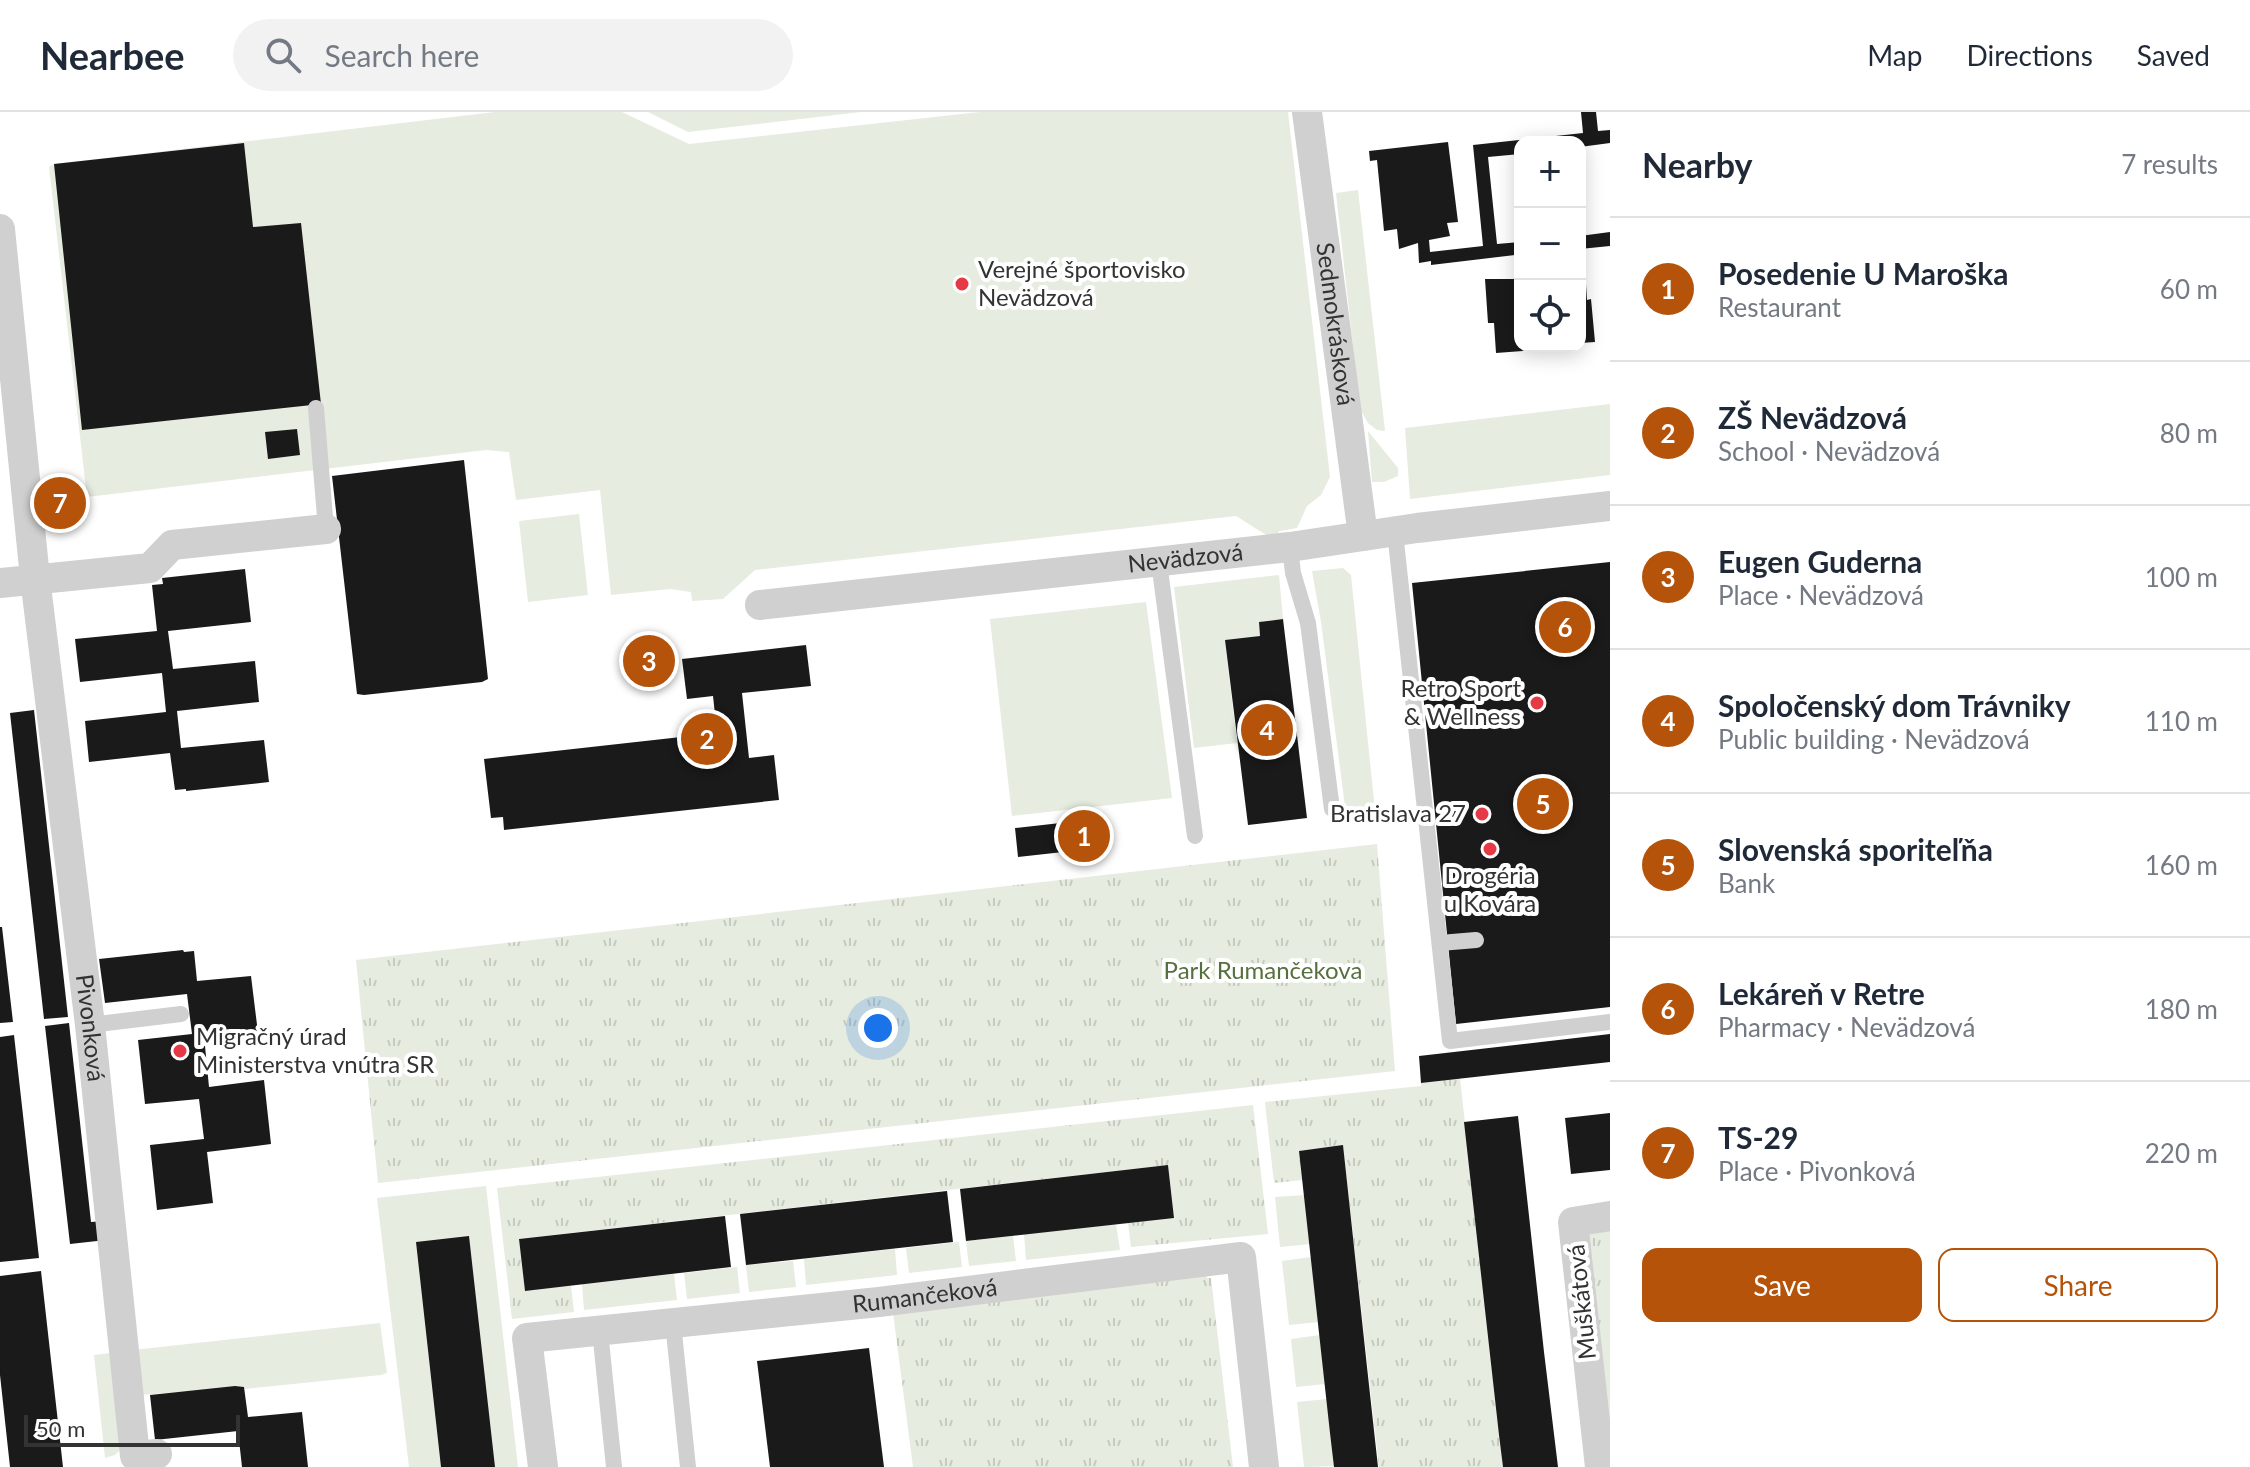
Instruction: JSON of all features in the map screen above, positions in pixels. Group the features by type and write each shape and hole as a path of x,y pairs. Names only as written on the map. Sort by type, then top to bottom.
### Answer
{"street":[{"name":"Sedmokrásková","path":"1307,112 1363,536"},
{"name":"Pivonková","path":"0,229 35,578 90,1025 135,1456 157,1454"},
{"name":"Nevädzová","path":"760,605 1290,547 1610,506"},
{"path":"0,583 150,568 172,545 326,529"},
{"name":"Muškátová","path":"1600,1467 1573,1222 1610,1216"},
{"name":"Rumančeková","path":"543,1467 527,1338 879,1302 1241,1257 1264,1467"}],"lane":[{"path":"316,408 326,529"},
{"path":"1395,532 1450,1041 1610,1022"},
{"path":"1290,547 1293,573 1308,623 1332,809"},
{"path":"1159,562 1195,836"},
{"path":"1440,943 1476,940"},
{"path":"90,1025 181,1014"},
{"path":"673,1323 688,1467"},
{"path":"600,1331 614,1467"}],"green space":[{"name":"Verejné športovisko Nevädzová","path":"495,112 622,112 689,144 980,112 1288,112 1330,477 1321,495 1307,506 1297,528 1280,531 1271,538 1236,516 755,570 723,599 692,601 691,592 670,589 611,595 600,490 516,500 509,452 486,450 87,497 49,167"},
{"path":"648,112 861,112 688,132"},
{"path":"1358,190 1385,431 1377,430 1368,423 1360,409 1336,193"},
{"path":"1610,404 1610,475 1410,499 1405,428"},
{"path":"1368,431 1398,468 1398,476 1384,482 1372,482"},
{"path":"579,514 588,595 528,602 519,521"},
{"path":"1343,568 1351,575 1375,811 1346,814 1312,571"},
{"path":"1279,575 1283,619 1259,622 1260,636 1225,641 1237,743 1194,748 1174,587"},
{"path":"1146,602 1172,798 1012,816 990,619"},
{"name":"Park Rumančekova","path":"1377,844 1395,1071 378,1183 356,960"},
{"path":"1460,1078 1503,1467 1379,1467 1343,1146 1300,1151 1303,1180 1274,1183 1265,1102 1421,1086 1421,1083"},
{"path":"1253,1105 1268,1234 1131,1247 1128,1223 1174,1217 1168,1165 519,1239 525,1290 571,1286 574,1312 512,1319 497,1188"},
{"path":"486,1186 518,1467 409,1467 377,1198"},
{"path":"1305,1195 1310,1244 1280,1247 1275,1197"},
{"path":"1116,1224 1120,1250 1026,1260 1024,1234"},
{"path":"1610,1224 1610,1467 1584,1226"},
{"path":"1013,1236 1016,1261 969,1266 966,1241"},
{"path":"959,1242 962,1267 909,1273 906,1248"},
{"path":"895,1249 897,1275 806,1285 804,1259"},
{"path":"1311,1257 1318,1322 1289,1325 1282,1261"},
{"path":"793,1261 796,1287 749,1292 746,1265"},
{"path":"737,1267 740,1293 687,1299 684,1273"},
{"path":"1207,1268 1207,1278 1211,1278 1233,1467 913,1467 893,1313 1167,1281"},
{"path":"674,1274 677,1300 584,1310 582,1284"},
{"path":"380,1323 387,1373 381,1375 245,1389 140,1395 133,1350"},
{"path":"1320,1335 1325,1384 1296,1387 1291,1339"},
{"path":"118,1352 122,1448 115,1455 105,1458 94,1355"},
{"path":"1327,1399 1334,1466 1304,1467 1297,1402"}],"building":[{"path":"1581,112 1596,112 1598,131 1610,130 1610,143 1586,146 1586,136 1556,136 1583,133"},
{"path":"1514,141 1514,155 1488,157 1497,244 1514,243 1514,255 1431,265 1431,261 1419,263 1418,243 1399,249 1397,229 1384,231 1377,160 1370,161 1369,151 1448,142 1458,222 1447,223 1450,236 1429,240 1430,252 1483,246 1473,145"},
{"path":"244,143 253,227 301,223 321,404 82,430 54,164"},
{"path":"1610,232 1610,246 1586,248 1586,235"},
{"path":"1485,279 1514,279 1514,352 1496,353 1494,323 1488,323"},
{"path":"1586,284 1587,300 1591,299 1595,342 1586,343"},
{"path":"297,429 300,455 268,459 265,432"},
{"path":"464,460 488,679 357,694 332,476"},
{"path":"72,485 75,517 48,521 44,488"},
{"path":"1610,562 1610,1007 1456,1024 1412,583"},
{"path":"245,569 251,622 168,631 173,669 255,661 259,702 177,711 181,748 264,740 269,782 175,790 170,753 89,762 85,721 166,712 162,673 80,682 75,639 157,631 152,585 163,584 162,578"},
{"path":"1283,619 1307,818 1248,825 1225,640 1260,636 1259,622"},
{"path":"806,645 811,686 742,693 749,758 774,755 779,800 504,830 503,817 491,818 484,759 717,733 713,696 687,699 682,659"},
{"path":"34,710 68,1017 44,1019 10,713"},
{"path":"1096,819 1099,848 1018,857 1015,828"},
{"path":"0,927 13,1022 0,1023"},
{"path":"194,951 197,981 251,976 259,1041 205,1046 209,1087 264,1080 271,1144 207,1152 213,1203 157,1210 150,1145 204,1139 199,1099 145,1104 138,1040 192,1034 187,994 105,1003 99,959"},
{"path":"69,1023 91,1222 104,1221 106,1240 70,1244 45,1026"},
{"path":"1610,1034 1610,1062 1421,1083 1419,1056"},
{"path":"14,1035 39,1258 0,1262 0,1037"},
{"path":"1610,1113 1610,1170 1571,1174 1565,1118"},
{"path":"1518,1116 1558,1467 1503,1467 1499,1435 1464,1122"},
{"path":"1343,1145 1378,1467 1334,1467 1299,1151"},
{"path":"1168,1165 1174,1218 966,1241 960,1189"},
{"path":"947,1191 953,1242 746,1265 740,1214"},
{"path":"725,1216 731,1267 525,1291 519,1239"},
{"path":"469,1236 495,1467 441,1467 416,1242"},
{"path":"41,1271 63,1467 10,1467 0,1375 0,1276"},
{"path":"869,1348 884,1467 770,1467 757,1361"},
{"path":"244,1387 248,1417 302,1412 308,1467 242,1467 238,1431 155,1440 150,1395"}],"place":[{"name":"Verejné športovisko Nevädzová","path":"962,284"},
{"name":"TS-29","path":"60,503"},
{"name":"Lekáreň v Retre","path":"1565,627"},
{"name":"Eugen Guderna","path":"649,661"},
{"name":"Retro Sport & Wellness","path":"1537,703"},
{"name":"Spoločenský dom Trávniky","path":"1267,730"},
{"name":"ZŠ Nevädzová","path":"707,739"},
{"name":"Slovenská sporiteľňa","path":"1543,804"},
{"name":"Bratislava 27","path":"1482,814"},
{"name":"Posedenie U Maroška","path":"1084,836"},
{"name":"Drogéria u Kovára","path":"1490,849"},
{"name":"Migračný úrad Ministerstva vnútra SR","path":"180,1051"}]}
